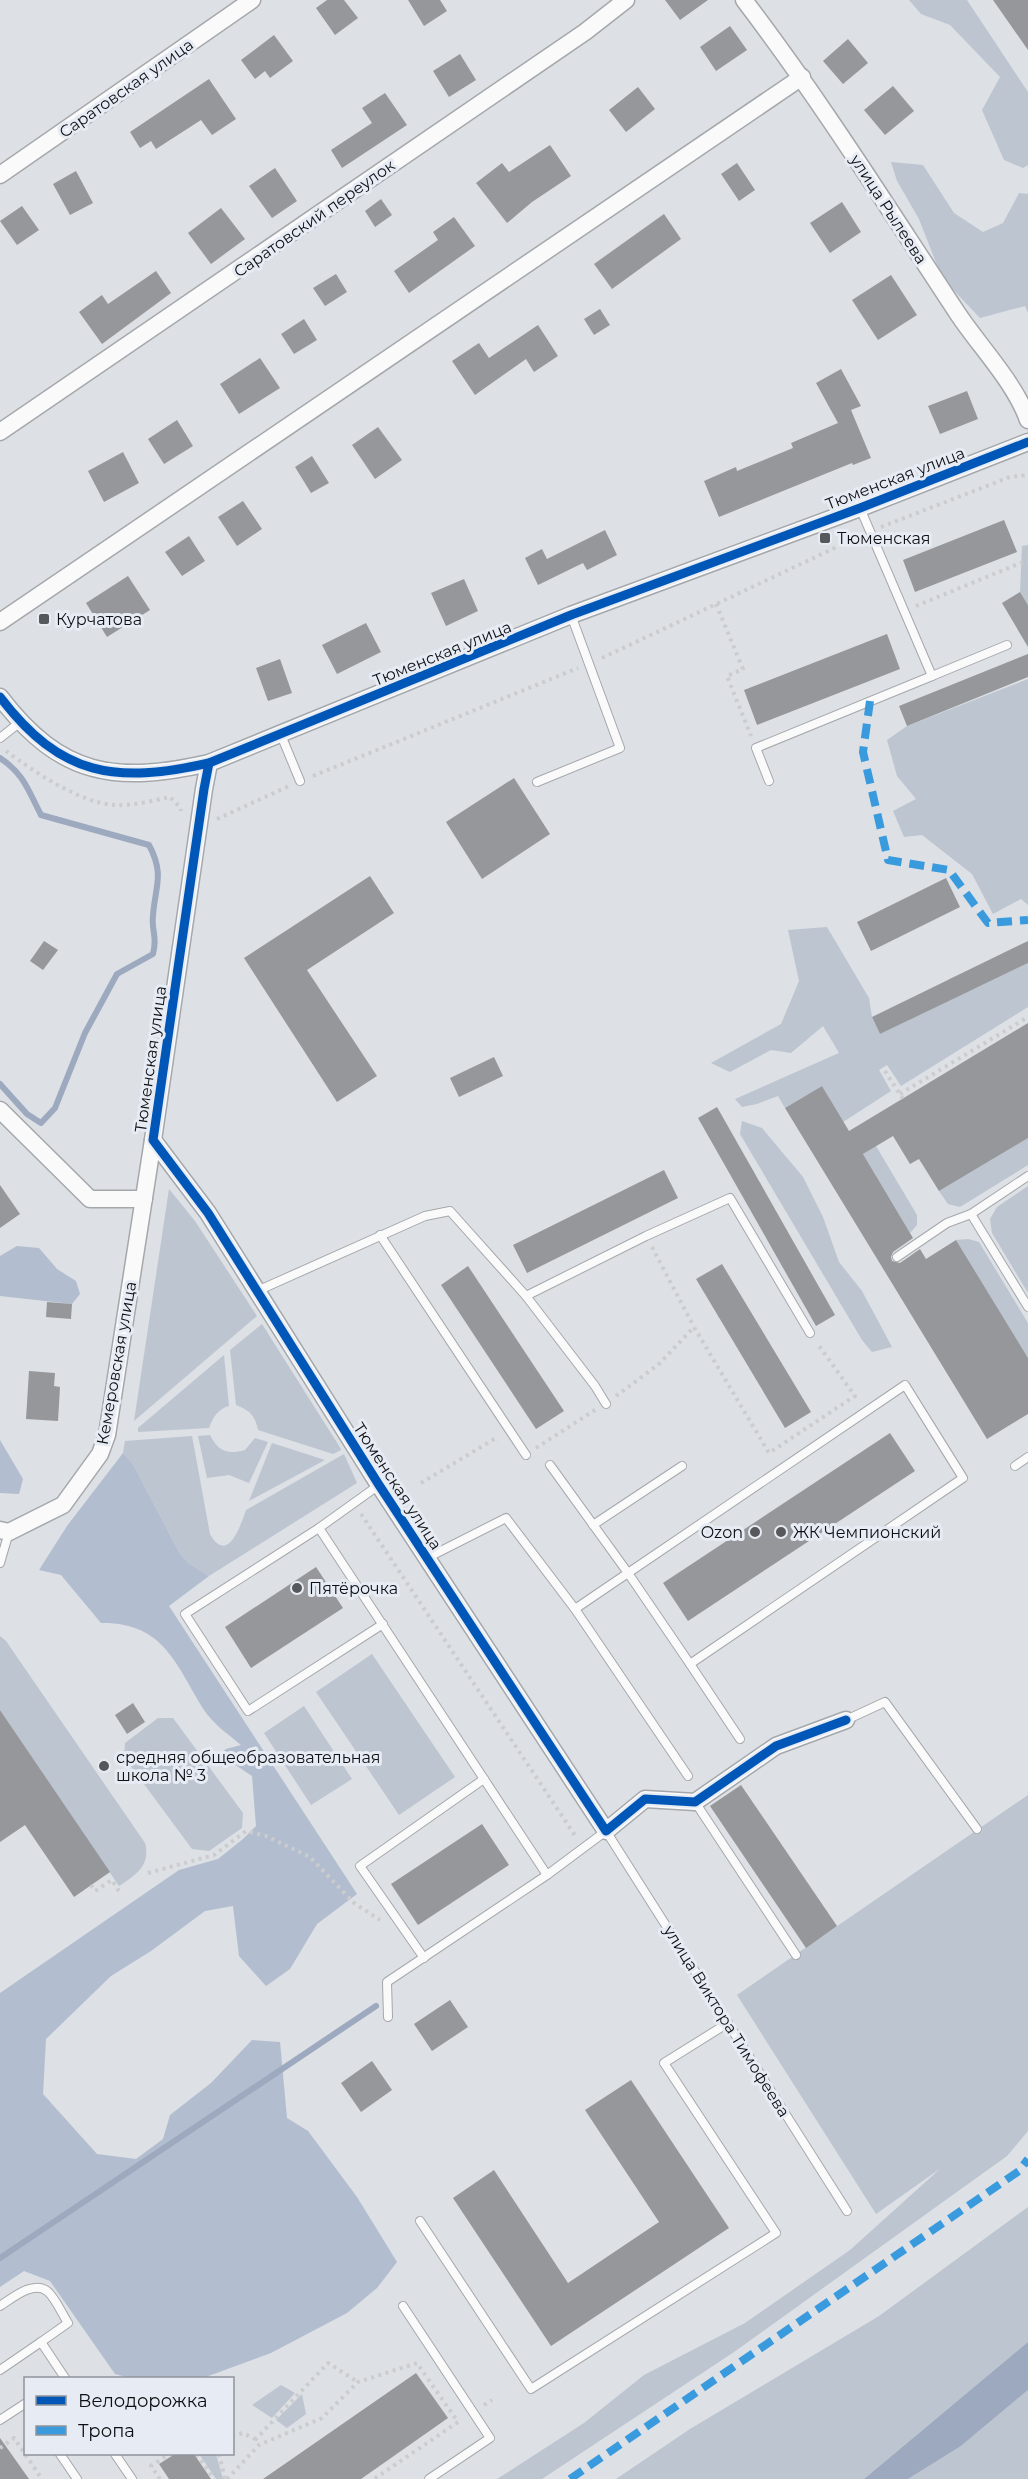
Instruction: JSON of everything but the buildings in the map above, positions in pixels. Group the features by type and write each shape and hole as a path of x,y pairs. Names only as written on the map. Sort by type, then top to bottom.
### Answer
{"street":[{"name":"Саратовская улица","path":"0,176 252,0"},
{"name":"Саратовский переулок","path":"0,432 585,32 626,0"},
{"name":"улица Рылеева","path":"744,0 802,76 978,344 1021,399 1028,420"},
{"path":"0,622 802,76"},
{"name":"Тюменская улица","path":"606,1831 379,1485 208,1213 153,1140 209,763 571,615 860,508 1028,442"},
{"path":"0,698 20,723 60,755 94,769 130,775 171,772 209,763"},
{"path":"0,1110 90,1199 144,1199"},
{"name":"Кемеровская улица","path":"4,1531 63,1505 100,1454 106,1435 153,1140"},
{"path":"606,1831 645,1799 695,1802 776,1746 846,1720"}],"lane":[{"path":"860,508 932,676"},
{"path":"537,782 620,748 571,615"},
{"path":"769,781 756,748 1007,645"},
{"path":"0,738 20,723"},
{"path":"281,735 300,782"},
{"path":"897,1257 947,1223 971,1214 1028,1176"},
{"path":"526,1296 646,1236 730,1198 810,1333"},
{"path":"257,1291 425,1216 450,1211 526,1296 595,1386 606,1404"},
{"path":"971,1214 1028,1307"},
{"path":"380,1235 526,1455"},
{"path":"575,1609 905,1385 963,1478 690,1664"},
{"path":"1015,1466 1028,1457"},
{"path":"550,1465 628,1573 740,1739"},
{"path":"593,1525 682,1466"},
{"path":"379,1485 319,1528 185,1614 248,1712 383,1624"},
{"path":"427,1558 506,1518 575,1609 688,1776"},
{"path":"319,1528 547,1875"},
{"path":"0,1563 4,1531"},
{"path":"846,1720 885,1702 977,1829"},
{"path":"424,1958 360,1866 484,1779"},
{"path":"695,1802 796,1955"},
{"path":"388,2017 387,1982 547,1875 606,1831"},
{"name":"улица Виктора Тимофеева","path":"606,1831 848,2211"},
{"path":"420,2222 531,2389 776,2233 664,2063 728,2023"},
{"path":"0,2306 27,2290 37,2287 48,2291 68,2323 0,2370"},
{"path":"403,2306 490,2438 429,2479"},
{"path":"41,2342 64,2377"},
{"path":"0,2420 24,2404"},
{"path":"61,2455 77,2479"},
{"path":"116,2455 132,2479"}],"path":[{"path":"3,748 40,775 97,802 130,805 170,797 180,807 184,824 220,818 300,782 589,664 870,531 1010,477 1028,475"},
{"path":"904,610 1028,560"},
{"path":"716,604 743,669 727,676 756,748"},
{"path":"885,1071 901,1096 1028,1017"},
{"path":"646,1236 694,1327 769,1453 855,1396 810,1333"},
{"path":"421,1483 496,1438 526,1455 606,1404 658,1364 694,1327"},
{"path":"148,1873 166,1870 214,1855 246,1831 266,1836 310,1857 354,1903 388,1925"},
{"path":"91,1885 95,1891 111,1880 120,1893"},
{"path":"255,2440 328,2363 358,2382"},
{"path":"226,2479 259,2445 322,2418 358,2382 417,2363 458,2422 374,2479"},
{"path":"234,2435 243,2433 263,2444"},
{"path":"0,2448 14,2438 24,2453"},
{"path":"26,2455 42,2479"},
{"path":"159,2479 151,2466 168,2455"},
{"path":"198,2455 214,2479"},
{"path":"219,2455 226,2479"}],"shaded area":[{"path":"909,0 967,0 1028,92 1028,165 1023,168 1004,160 982,110 1000,77 950,25 921,14"},
{"path":"891,162 923,165 954,213 983,232 1003,223 1019,193 1028,194 1028,313 1025,306 980,318 942,278 919,219 897,181"},
{"path":"1028,545 1028,605 1020,592 1022,546"},
{"path":"1028,679 1028,905 1021,899 993,914 972,874 922,835 904,837 893,811 916,799 897,776 887,740 907,726"},
{"path":"827,927 869,998 872,1017 880,1034 956,997 949,979 963,973 971,990 1028,963 1028,1007 901,1086 887,1065 879,1070 891,1091 843,1122 822,1086 785,1108 778,1096 742,1107 735,1099 839,1053 823,1026 791,1053 771,1050 730,1072 711,1063 781,1024 799,981 788,930"},
{"path":"742,1121 762,1128 803,1177 823,1217 839,1262 862,1291 892,1347 872,1352 862,1340 740,1134"},
{"path":"1028,1138 1028,1165 960,1207 948,1204 939,1191"},
{"path":"876,1146 917,1215 917,1225 910,1233 863,1154"},
{"path":"1028,1186 1028,1293 992,1233 990,1219 997,1207"},
{"path":"169,1189 195,1221 257,1316 134,1421"},
{"path":"968,1239 979,1242 1028,1323 1028,1358 956,1240"},
{"path":"17,1246 39,1248 57,1269 76,1281 80,1294 72,1304 0,1296 0,1256"},
{"path":"262,1324 341,1450 333,1454 258,1430 252,1415 236,1405 230,1350"},
{"path":"224,1355 229,1406 216,1414 209,1428 138,1432 138,1428"},
{"path":"210,1435 216,1445 228,1452 245,1450 255,1438 268,1442 249,1483 229,1475 207,1478 198,1436"},
{"path":"192,1436 210,1534 217,1543 223,1546 233,1539 246,1510 344,1454 357,1483 209,1576 188,1563 179,1552 133,1464 123,1453 125,1441"},
{"path":"0,1440 23,1479 19,1494 0,1493"},
{"path":"272,1443 325,1460 249,1501"},
{"path":"123,1453 133,1464 179,1552 188,1563 209,1576 169,1606 357,1894 317,1924 290,1969 266,1986 239,1956 233,1906 205,1911 151,1951 111,1976 46,2039 43,2094 97,2154 136,2159 163,2139 170,2115 211,2083 252,2040 280,2042 287,2118 308,2131 357,2197 397,2262 377,2288 347,2313 271,2353 206,2377 126,2377 115,2374 50,2281 24,2271 0,2287 0,1993 179,1870 218,1859 256,1826 252,1776 234,1764 213,1760 226,1749 241,1745 221,1729 204,1710 166,1649 154,1638 140,1630 101,1623 61,1575 39,1570 67,1526"},
{"path":"0,1636 6,1641 145,1843 146,1857 141,1869 119,1886 0,1710"},
{"path":"372,1654 455,1777 399,1815 316,1692"},
{"path":"304,1706 352,1779 311,1805 264,1733"},
{"path":"158,1718 173,1718 243,1813 242,1828 209,1851 192,1849 124,1757 125,1743"},
{"path":"1028,1795 1028,2131 1007,2156 734,2352 542,2479 497,2479 584,2423 644,2375 745,2323 850,2250 941,2168 876,2214 737,1995"},
{"path":"1028,2207 1028,2342 864,2479 616,2479 690,2429 879,2316"},
{"path":"1028,2342 1028,2390 961,2446 908,2479 864,2479"},
{"path":"281,2385 295,2393 272,2418 252,2405"},
{"path":"1028,2390 1028,2479 908,2479 961,2446"},
{"path":"302,2394 306,2414 287,2428 276,2420"},
{"path":"200,2455 216,2455 223,2479 216,2479"}],"waterway":[{"path":"0,758 20,776 41,815 149,845 158,873 153,921 155,943 153,954 117,974 85,1033 55,1108 41,1123 27,1114 0,1084"},
{"path":"0,2258 376,2006"}],"marked path":[{"path":"870,701 863,752 888,860 949,870 988,923 1028,920"},
{"path":"570,2479 1019,2171 1028,2159"}],"cycle path":[{"path":"0,697 23,724 45,744 68,759 92,768 146,773 209,763 571,615 860,508 1028,442"},
{"path":"209,763 153,1140 208,1213 379,1485 606,1831 645,1799 695,1802 776,1746 846,1720"}],"place":[{"name":"Тюменская","path":"825,538"},
{"name":"Курчатова","path":"44,619"},
{"name":"Ozon","path":"755,1532"},
{"name":"ЖК Чемпионский","path":"781,1532"},
{"name":"Пятёрочка","path":"297,1588"},
{"name":"средняя общеобразовательная школа № 3","path":"104,1766"}]}
